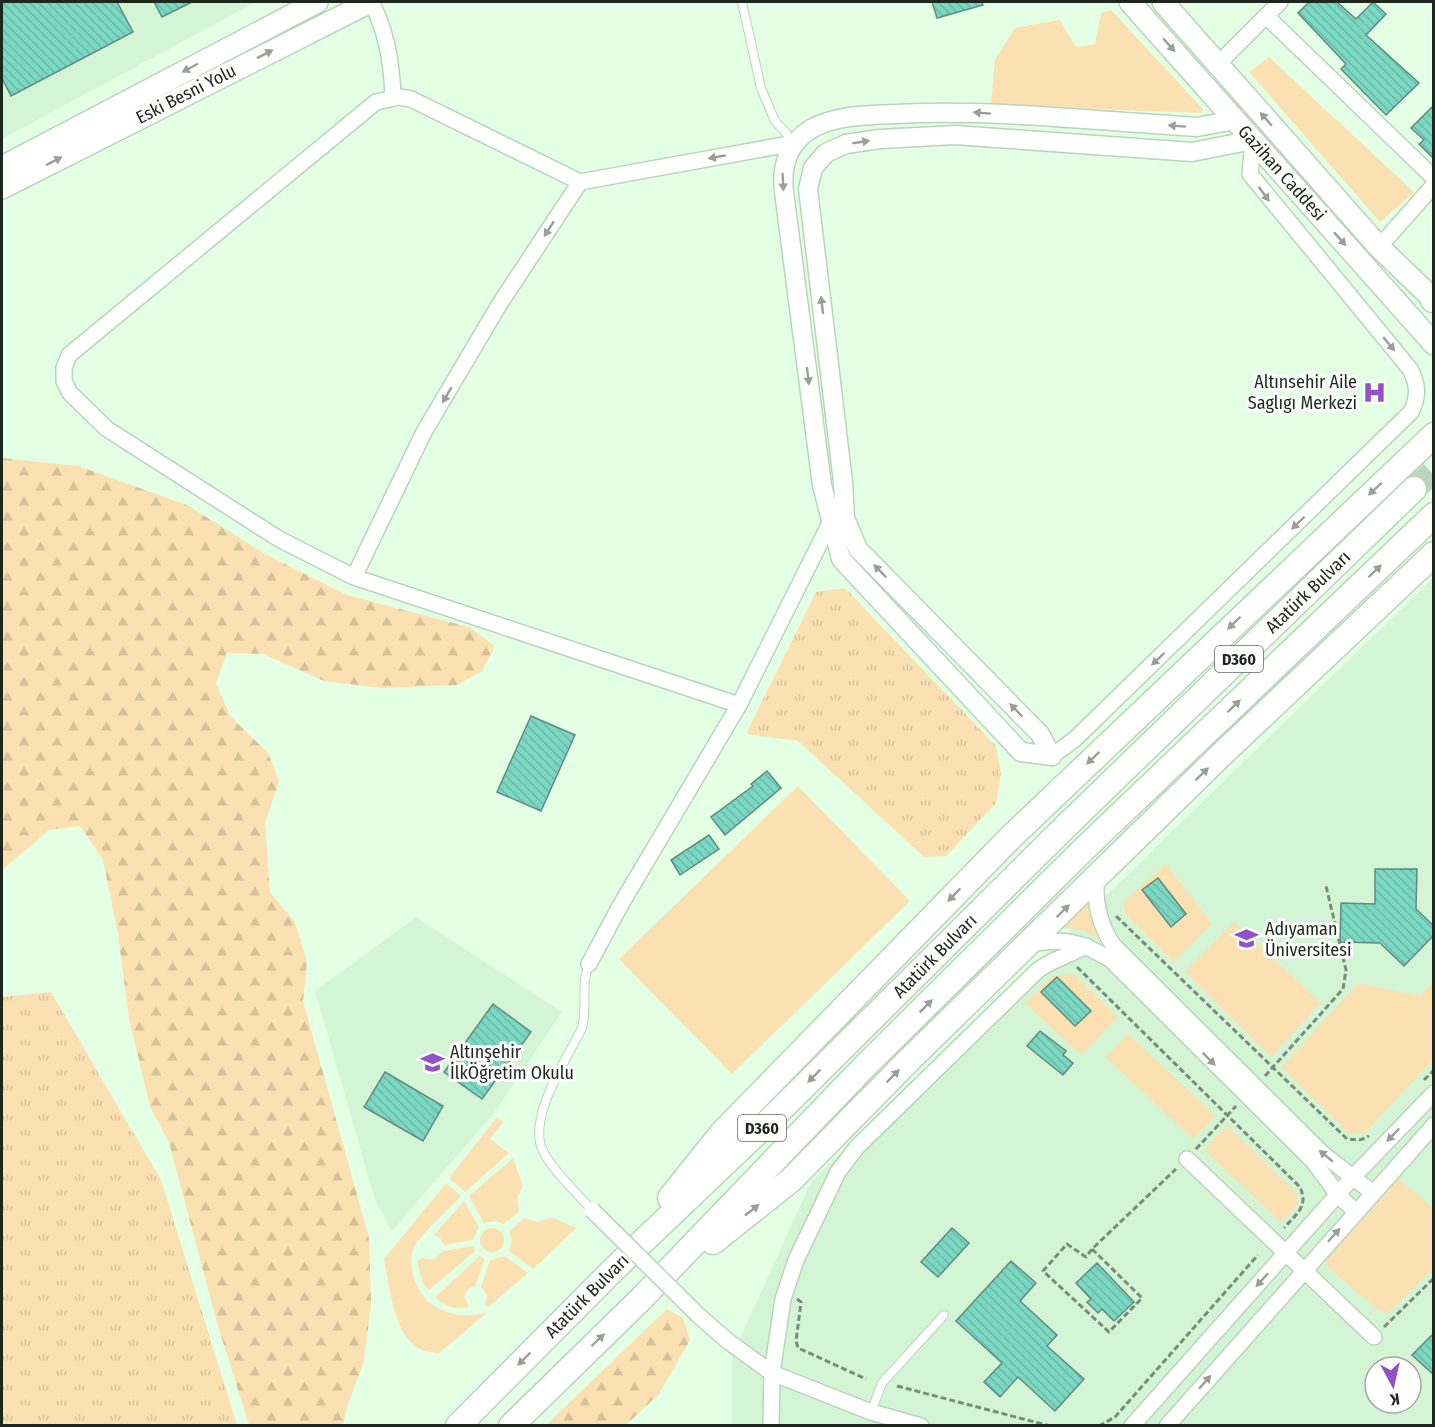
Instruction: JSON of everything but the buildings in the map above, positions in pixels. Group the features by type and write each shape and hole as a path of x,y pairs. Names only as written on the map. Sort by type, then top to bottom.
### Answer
{"highway":[{"path":"612,1271 722,1133 1011,837 1434,435"},
{"path":"1403,463 1434,455"},
{"name":"Atatürk Bulvarı","path":"458,1425 1064,828 1414,489"},
{"name":"Atatürk Bulvarı","path":"512,1425 641,1299 864,1067 1060,873 1434,515"},
{"path":"641,1299 791,1180 1096,878 1434,554"}],"main road":[{"name":"Eski Besni Yolu","path":"2,167 317,2"},
{"name":"Eski Besni Yolu","path":"2,188 370,2"},
{"name":"Gazihan Caddesi","path":"1130,2 1434,344"},
{"name":"Gazihan Caddesi","path":"1163,2 1379,247 1434,300"}],"street":[{"path":"370,2 382,22 392,71 393,98"},
{"path":"1219,63 1280,2"},
{"path":"1266,16 1434,178"},
{"path":"739,705 354,577 279,539 107,429 70,393 64,381 64,368 69,355 376,102 393,98 411,99 580,182 795,143"},
{"path":"1052,756 1040,734 858,549 838,520 822,485 782,176 784,162 795,143 812,129 839,119 887,114 953,111 1197,127 1235,120"},
{"path":"955,135 1192,153 1253,141 1250,174 1410,369 1418,390 1412,412 1075,739 1052,756 1021,752 841,559 838,520 843,482 808,189 813,168 826,153 846,144 880,139 955,135"},
{"path":"354,577 424,432 499,305 580,182"},
{"path":"1379,247 1434,185"},
{"path":"589,964 620,906 739,705 838,520"},
{"path":"1096,878 1095,898 1100,922 1113,945 1324,1155 1372,1192"},
{"path":"1029,944 1068,940 1086,946 1111,960 1314,1162 1338,1195 1355,1211"},
{"path":"771,1425 772,1373 786,1291 796,1260 838,1172 857,1147 1038,970 1053,959 1069,956 1086,946"},
{"path":"1132,1425 1354,1176 1434,1093"},
{"path":"1167,1425 1355,1211 1434,1125"},
{"path":"1187,1159 1302,1271 1374,1337"},
{"path":"592,1210 699,1316 729,1342 772,1373 872,1412 921,1425"}],"lane":[{"path":"742,2 761,88 775,121 795,143"},
{"path":"589,964 584,978 585,1016 582,1028 541,1112 537,1128 542,1151 592,1210"},
{"path":"872,1412 882,1383 944,1315"}],"path":[{"path":"1273,1067 1343,989 1346,981 1346,970 1326,886"},
{"path":"1113,911 1347,1139 1360,1140 1377,1129"},
{"path":"1069,956 1077,967 1300,1187 1304,1195 1303,1208 1284,1228"},
{"path":"1417,1087 1434,1070"},
{"path":"1092,1249 1142,1299 1109,1332 1043,1271 1066,1244 1086,1257 1092,1249 1187,1159 1246,1096"},
{"path":"1099,1425 1110,1420 1258,1255"},
{"path":"1374,1337 1434,1278"},
{"path":"786,1291 801,1302 796,1341 798,1348 866,1379"},
{"path":"897,1386 1050,1425"},
{"path":"1110,1420 1116,1425"}],"shaded area":[{"path":"2,2 256,2 2,139"},
{"name":"Adıyaman Üniversitesi","path":"1433,578 1433,1425 732,1426 732,1356 811,1182"},
{"name":"Altınşehir İlkÖğretim Okulu","path":"416,917 562,1012 494,1113 392,1231 375,1200 315,991"}],"green space":[{"path":"1111,10 1203,109 1202,113 991,105 995,59 1015,28 1060,20 1076,47 1095,44 1101,13"},
{"path":"1269,57 1414,192 1380,222 1249,72"},
{"path":"2,458 78,466 187,505 267,555 347,595 469,627 495,646 482,671 457,685 382,688 324,681 263,654 227,653 216,683 230,716 268,753 279,781 265,823 270,892 295,922 307,962 303,1001 369,1238 371,1304 364,1361 343,1425 249,1425 217,1323 169,1142 150,1107 129,1018 118,934 103,860 80,826 49,830 2,870"},
{"path":"845,588 996,746 1001,773 996,803 946,856 924,857 798,741 746,734 816,592"},
{"path":"798,786 910,901 732,1074 619,959"},
{"path":"1166,864 1212,924 1173,962 1126,915 1123,902"},
{"path":"1088,898 1091,921 1099,939 1080,929 1057,928"},
{"path":"1234,922 1321,1003 1271,1057 1185,972"},
{"path":"1074,974 1118,1017 1081,1055 1025,1003 1053,976"},
{"path":"1358,983 1420,996 1433,983 1434,1059 1364,1134 1349,1134 1281,1067"},
{"path":"51,992 161,1180 237,1425 2,1425 2,997"},
{"path":"1128,1034 1216,1116 1193,1139 1105,1057"},
{"path":"497,1117 503,1122 490,1139 509,1153 465,1192 449,1178"},
{"path":"1227,1125 1298,1195 1298,1205 1281,1222 1204,1150"},
{"path":"513,1158 523,1186 517,1198 519,1212 503,1224 496,1221 484,1223 469,1196"},
{"path":"1399,1179 1433,1208 1433,1269 1390,1312 1382,1313 1327,1267 1326,1260"},
{"path":"446,1183 461,1196 429,1228 414,1248 411,1259 415,1280 420,1292 428,1301 449,1313 475,1315 488,1312 439,1353 420,1349 404,1333 394,1309 384,1259"},
{"path":"464,1201 479,1227 473,1240 444,1245 440,1238 434,1235"},
{"path":"551,1217 576,1228 533,1269 509,1251 512,1240 509,1231 525,1218 538,1222"},
{"path":"492,1228 500,1232 504,1240 500,1248 492,1252 484,1248 480,1240 484,1232"},
{"path":"473,1246 475,1251 429,1290 423,1284 417,1261 422,1258 433,1260 443,1251"},
{"path":"480,1256 485,1259 475,1286 469,1288 464,1296 469,1307 451,1307 435,1297"},
{"path":"505,1256 528,1273 488,1307 485,1305 487,1295 481,1287 490,1260"},
{"path":"667,1309 683,1318 690,1340 659,1394 626,1425 546,1425"}],"tunnel":[{"path":"1414,489 1434,471"}],"place":[{"name":"Altınsehir Aile Saglıgı Merkezi","path":"1375,392"},
{"name":"Adıyaman Üniversitesi","path":"1247,939"},
{"name":"Altınşehir İlkÖğretim Okulu","path":"432,1062"}]}
